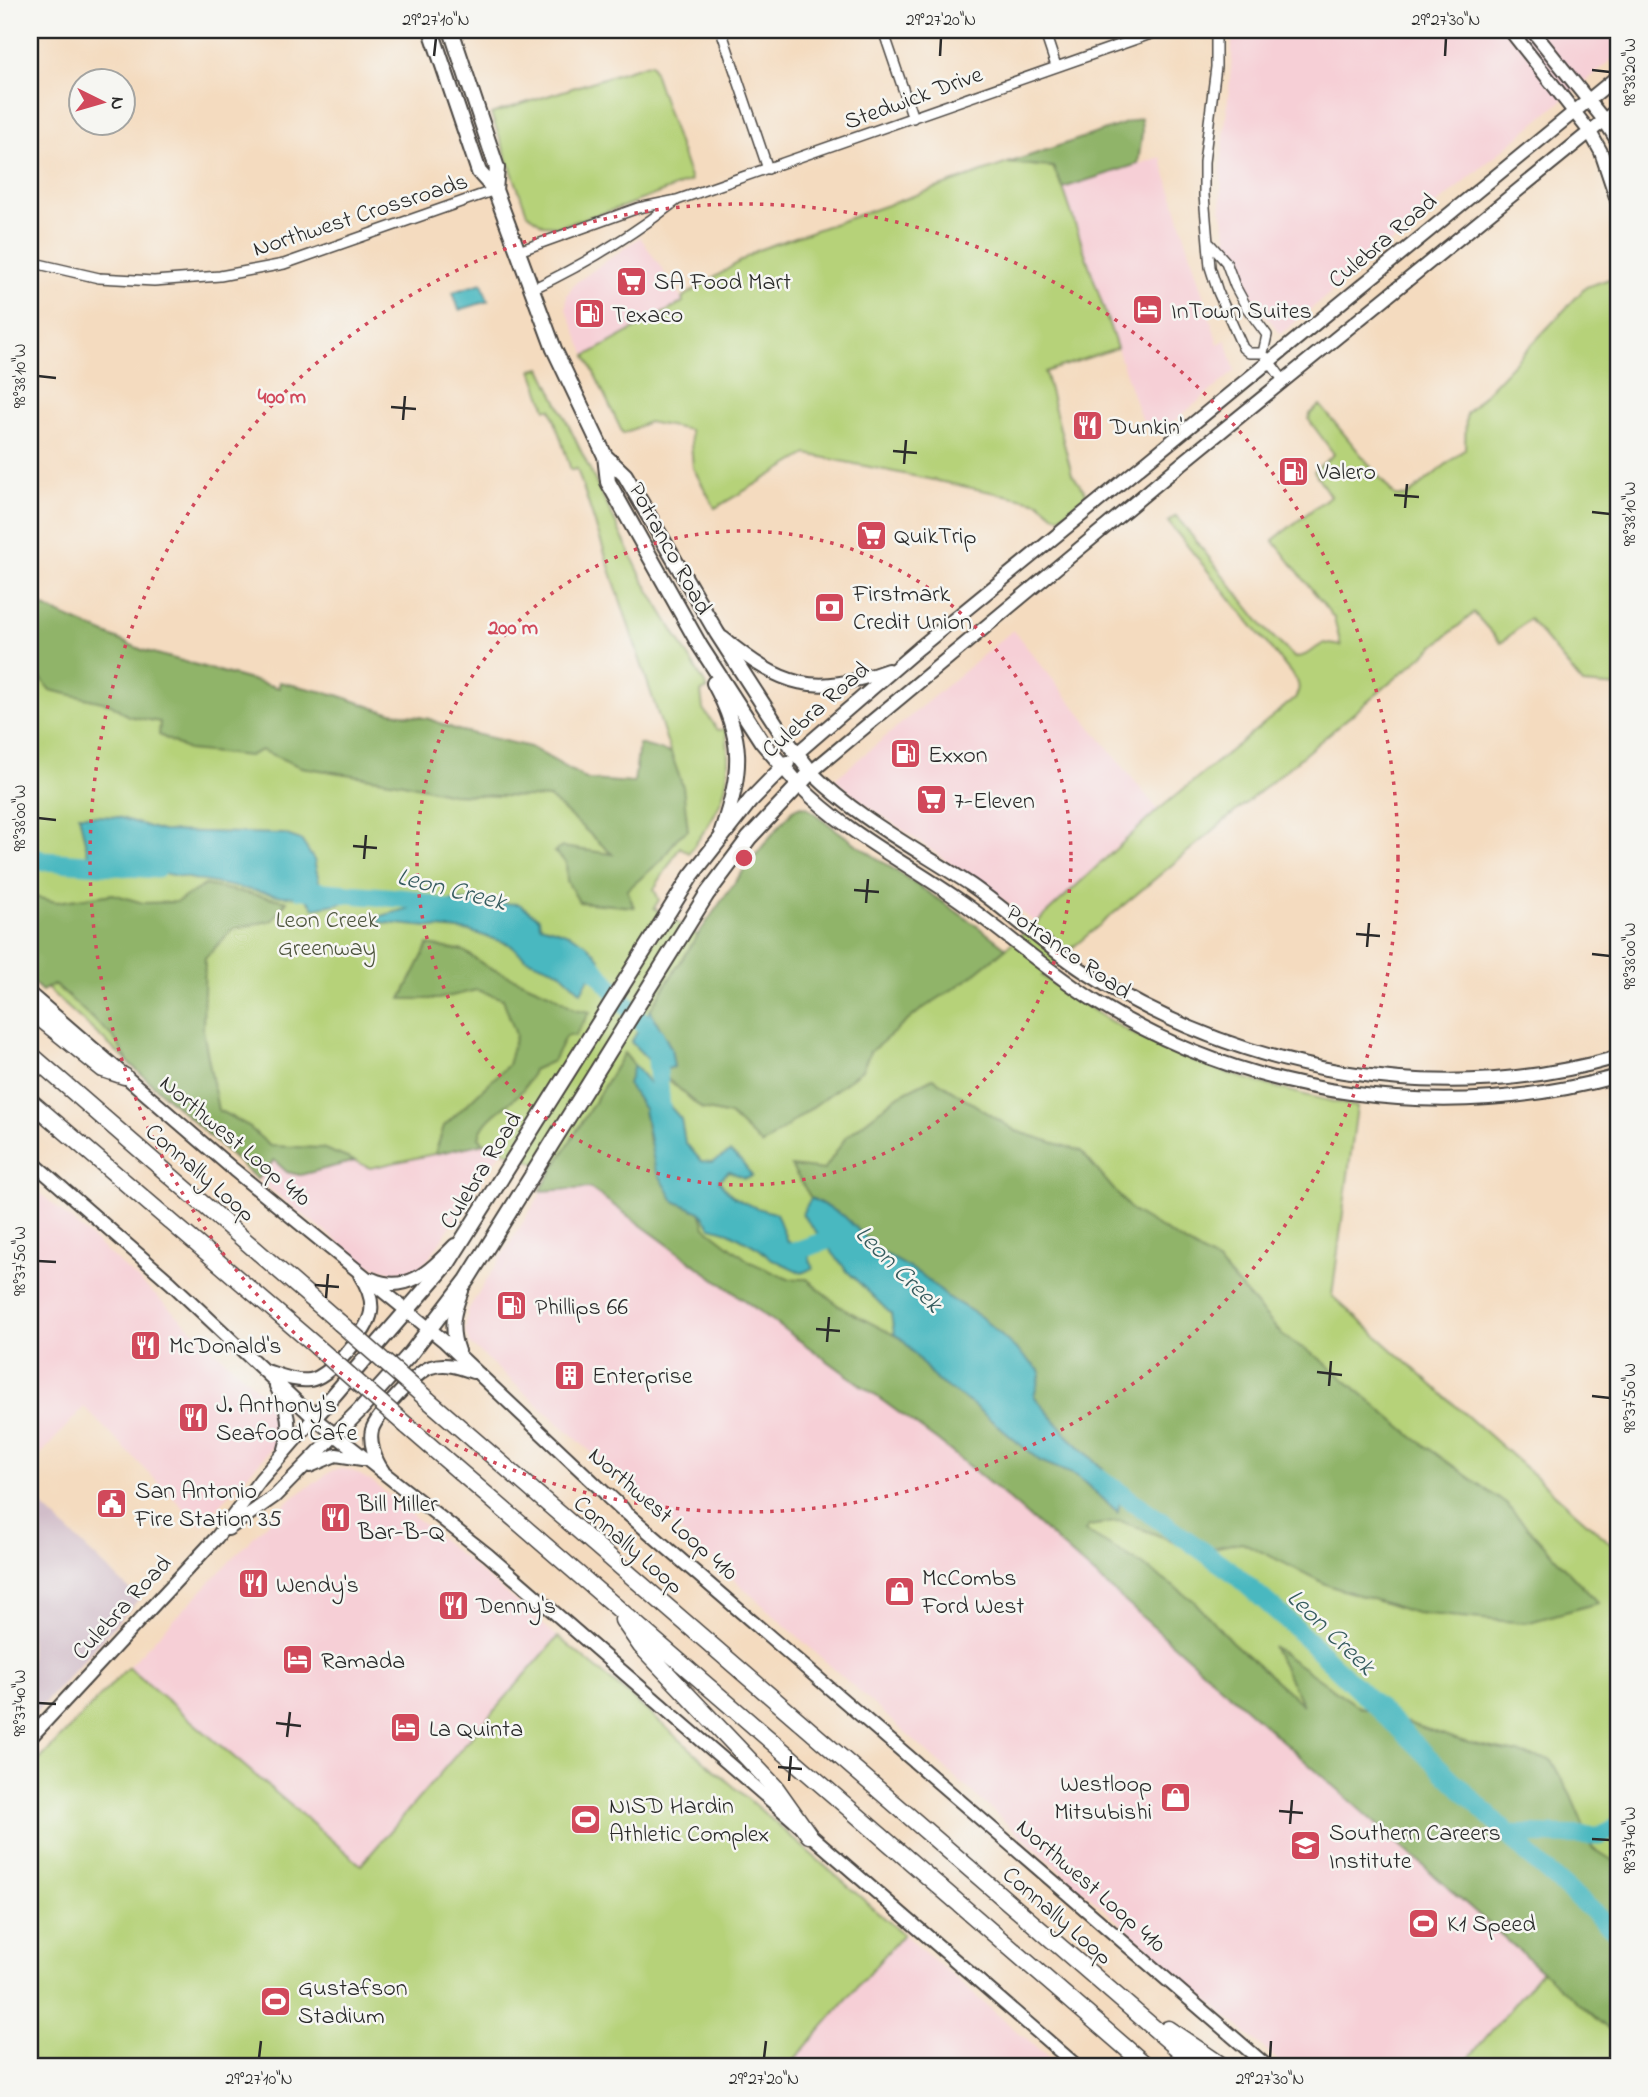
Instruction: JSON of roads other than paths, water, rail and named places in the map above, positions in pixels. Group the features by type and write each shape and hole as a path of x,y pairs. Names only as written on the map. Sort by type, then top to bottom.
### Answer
{"highway":[{"path":"30,1010 103,1069 124,1076"},
{"name":"Connally Loop","path":"30,1055 1199,2067"},
{"path":"30,1101 1148,2067"},
{"path":"610,1601 641,1646 775,1787 809,1835"},
{"path":"1101,1982 1224,2067"}],"main road":[{"path":"431,30 479,172 495,190 554,349 605,456"},
{"path":"451,30 497,168 495,190"},
{"path":"1510,30 1590,132 1601,152 1618,203"},
{"path":"1532,30 1604,120 1618,142"},
{"name":"Culebra Road","path":"30,1738 217,1537 282,1455 449,1263 670,907 719,838 782,767 1266,357 1618,76"},
{"name":"Culebra Road","path":"217,1537 275,1496 293,1479 360,1410 429,1329 467,1280 691,919 737,853 811,772 1283,380 1618,109"},
{"name":"Potranco Road","path":"605,456 625,475 716,633 796,754 811,772 876,825 972,886 1083,971 1134,1002 1183,1026 1276,1058 1350,1074 1453,1081 1534,1074 1618,1057"},
{"name":"Potranco Road","path":"605,456 608,482 700,646 782,767 831,815 858,836 962,902 1073,987 1125,1018 1177,1044 1271,1077 1313,1087 1363,1094 1444,1099 1550,1091 1618,1076"},
{"path":"716,633 766,670 792,681 811,685 845,684 898,666"},
{"path":"700,646 707,670 729,713 738,752 733,796 719,838"},
{"path":"1073,987 1083,971"},
{"name":"Northwest Loop 410","path":"30,994 234,1170 460,1355 622,1509 1268,2067"},
{"path":"1271,1077 1276,1058"},
{"path":"30,1160 171,1283 314,1418 496,1562 1078,2067"},
{"path":"357,1270 387,1284 414,1280 431,1268 467,1233"},
{"path":"263,1370 304,1380 318,1377 334,1366 370,1317 369,1294 357,1270"},
{"path":"460,1355 454,1339 452,1320 467,1280"},
{"path":"384,1472 372,1444 374,1425 418,1373 443,1365 460,1367 480,1375"},
{"path":"263,1370 276,1387 287,1412 289,1434 282,1455"},
{"path":"293,1479 318,1461 332,1455 355,1456 371,1463"}],"street":[{"path":"720,30 768,169"},
{"path":"883,30 913,118"},
{"path":"1044,30 1056,66"},
{"name":"Stedwick Drive","path":"516,252 638,208 677,200 768,169 1162,30"},
{"path":"1216,30 1216,66 1204,162 1210,267 1243,348 1249,353 1266,357"},
{"name":"Northwest Crossroads","path":"30,262 99,278 154,281 220,276 284,264 495,190"},
{"name":"Stedwick Drive","path":"530,290 567,273 645,225 677,200"},
{"path":"1210,244 1226,262 1247,308 1267,335 1266,357 1283,380"}],"water":[{"path":"482,283 488,301 459,310 453,292"},
{"path":"79,815 118,817 162,831 284,834 301,840 314,860 320,885 328,895 341,903 314,908 305,897 282,896 89,859"},
{"path":"431,902 519,904 539,918 540,925 573,936 587,945 600,959 581,992 559,971 527,959 509,944 469,931 377,922 381,916"},
{"path":"650,1010 671,1048 674,1067 659,1071 631,1042"},
{"path":"634,1065 681,1119 685,1142 701,1161 713,1162 730,1152 741,1161 752,1176 744,1178 729,1171 719,1180 723,1187 743,1202 776,1213 787,1241 807,1251 813,1268 802,1273 770,1258 729,1232 711,1227 700,1212 674,1201 655,1168 644,1109 628,1084"},
{"path":"811,1198 844,1216 878,1250 922,1275 946,1296 981,1317 1041,1372 1034,1396 1069,1437 1122,1490 1118,1512 1077,1476 1040,1461 973,1405 936,1380 902,1339 894,1334 891,1314 847,1271 802,1214"}],"waterway":[{"name":"Leon Creek","path":"30,856 44,861 157,869"},
{"name":"Leon Creek","path":"301,890 411,899 451,911"},
{"name":"Leon Creek","path":"577,949 655,1037 662,1120"},
{"name":"Leon Creek","path":"780,1248 787,1254 834,1238 845,1249"},
{"name":"Leon Creek","path":"1101,1479 1231,1571 1289,1622 1508,1834 1599,1836 1618,1827"},
{"path":"1508,1834 1538,1864 1618,1933"}],"place":[{"name":"SA Food Mart","path":"631,281"},
{"name":"InTown Suites","path":"1148,310"},
{"name":"Texaco","path":"589,314"},
{"name":"Dunkin'","path":"1087,426"},
{"name":"Valero","path":"1294,471"},
{"name":"QuikTrip","path":"871,535"},
{"name":"Firstmark Credit Union","path":"830,607"},
{"name":"Exxon","path":"905,754"},
{"name":"7-Eleven","path":"931,800"},
{"name":"Phillips 66","path":"512,1306"},
{"name":"McDonald's","path":"146,1345"},
{"name":"Enterprise","path":"569,1375"},
{"name":"J. Anthony's Seafood Cafe","path":"193,1418"},
{"name":"San Antonio Fire Station 35","path":"112,1504"},
{"name":"Bill Miller Bar-B-Q","path":"335,1517"},
{"name":"Wendy's","path":"253,1584"},
{"name":"McCombs Ford West","path":"899,1591"},
{"name":"Denny's","path":"453,1605"},
{"name":"Ramada","path":"298,1660"},
{"name":"La Quinta","path":"406,1728"},
{"name":"Westloop Mitsubishi","path":"1175,1797"},
{"name":"NISD Hardin Athletic Complex","path":"586,1819"},
{"name":"Southern Careers Institute","path":"1306,1846"},
{"name":"K1 Speed","path":"1424,1923"},
{"name":"Gustafson Stadium","path":"275,2001"}],"park label":[{"name":"Leon Creek Greenway","path":"327,933"}]}
